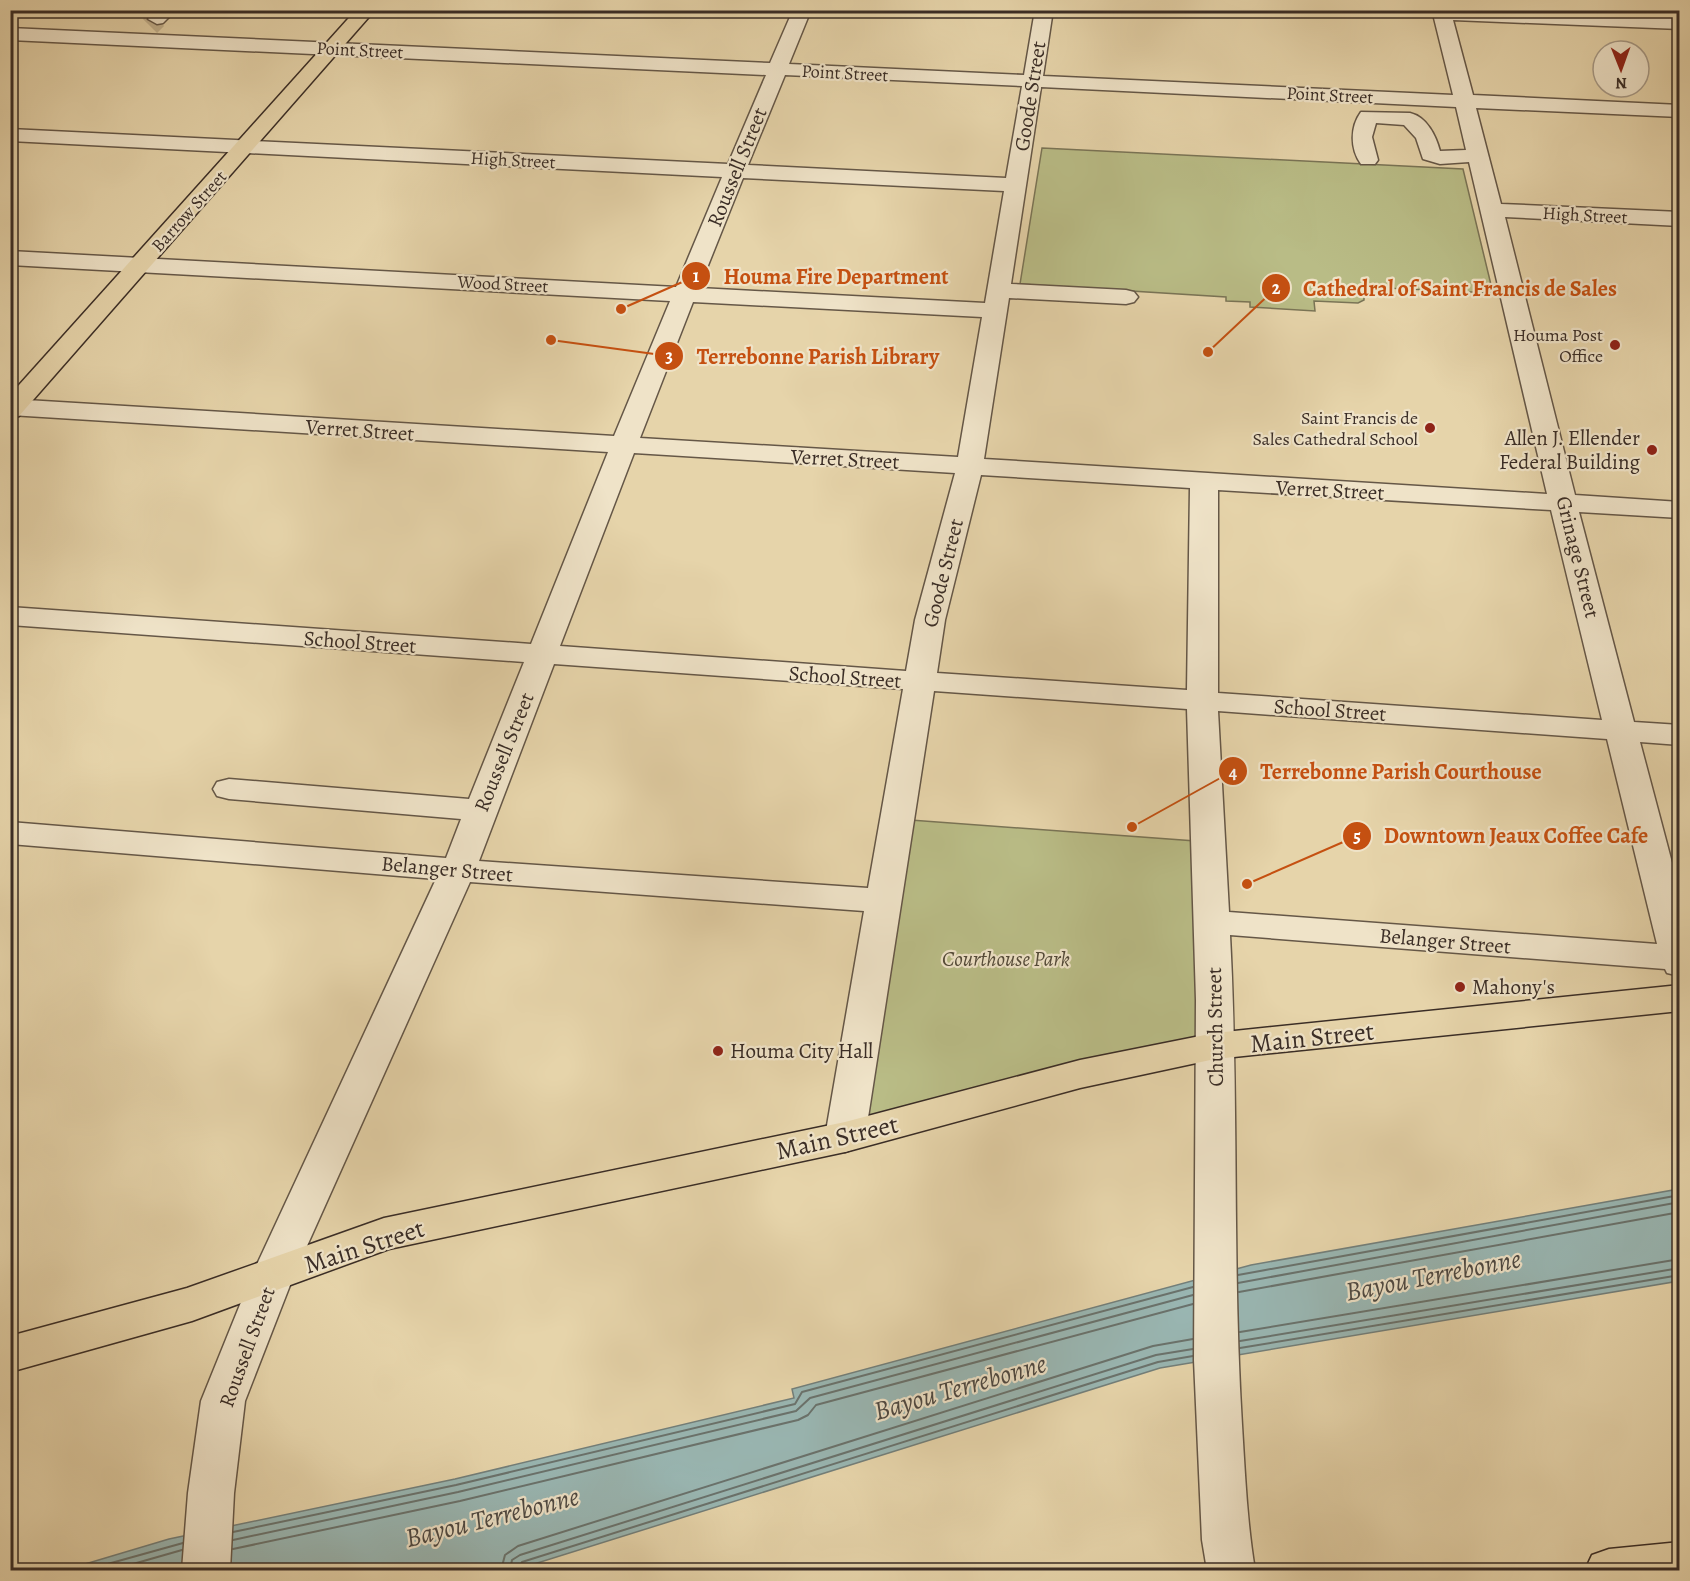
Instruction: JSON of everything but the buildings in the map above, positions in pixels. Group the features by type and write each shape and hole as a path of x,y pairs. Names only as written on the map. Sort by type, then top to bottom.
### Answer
{"main road":[{"name":"Barrow Street","path":"12,408 366,10"},
{"name":"Main Street","path":"10,1354 192,1304 384,1234 844,1137 1080,1074 1215,1046 1679,985"},
{"path":"1609,1570 1680,1563"}],"street":[{"name":"Roussell Street","path":"206,1570 211,1493 223,1401 273,1275 458,870 624,447 802,10"},
{"name":"Goode Street","path":"844,1137 930,620 970,466 1044,10"},
{"path":"1441,12 1675,23"},
{"name":"Grinage Street","path":"1441,12 1462,102 1532,363 1563,503 1623,731 1679,985"},
{"path":"10,20 44,19 17,35"},
{"path":"135,40 158,19"},
{"name":"Point Street","path":"17,35 1680,111"},
{"path":"1368,160 1362,137 1368,116 1410,119 1426,137 1430,155 1440,158 1477,155"},
{"name":"High Street","path":"10,135 405,158 1015,185"},
{"name":"High Street","path":"1490,210 1680,219"},
{"name":"Wood Street","path":"10,258 324,271 686,294 997,301 1126,297"},
{"name":"Verret Street","path":"12,408 1680,510"},
{"name":"Church Street","path":"1204,482 1202,701 1215,1046 1216,1360 1226,1540 1231,1570"},
{"name":"School Street","path":"10,616 542,656 1680,735"},
{"path":"230,789 481,810"},
{"name":"Belanger Street","path":"10,832 458,870 884,901"},
{"name":"Belanger Street","path":"1212,922 1679,985"}],"green space":[{"path":"1042,148 1463,169 1493,293 1364,287 1364,300 1358,303 1314,301 1315,311 1250,307 1250,302 1226,301 1226,297 1020,284"},
{"name":"Courthouse Park","path":"897,819 1209,842 1215,1046 845,1137"}],"water":[{"name":"Bayou Terrebonne","path":"1679,1189 1679,1281 1160,1368 515,1570 65,1570 169,1539 455,1479 794,1398 792,1389 1251,1265"}],"tunnel":[{"path":"150,26 157,19"}],"place":[{"name":"Houma Fire Department","path":"621,309"},
{"name":"Terrebonne Parish Library","path":"551,340"},
{"name":"Houma Post Office","path":"1615,345"},
{"name":"Cathedral of Saint Francis de Sales","path":"1208,352"},
{"name":"Saint Francis de Sales Cathedral School","path":"1430,428"},
{"name":"Allen J. Ellender Federal Building","path":"1652,450"},
{"name":"Terrebonne Parish Courthouse","path":"1132,827"},
{"name":"Downtown Jeaux Coffee Cafe","path":"1247,884"},
{"name":"Mahony's","path":"1460,987"},
{"name":"Houma City Hall","path":"718,1051"}]}
